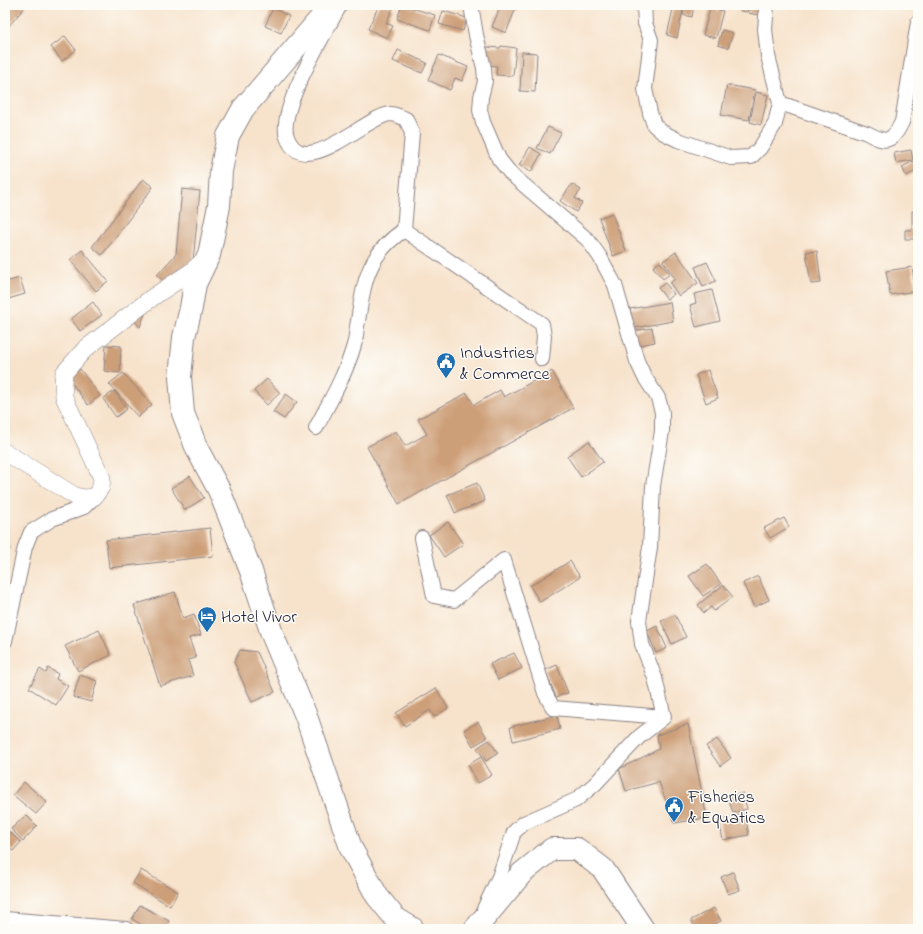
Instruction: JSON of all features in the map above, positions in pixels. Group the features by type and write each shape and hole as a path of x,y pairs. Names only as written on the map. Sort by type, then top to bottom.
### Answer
{"highway":[{"path":"332,5 243,109 228,136 221,171 219,206 209,255 195,284 184,337 180,377 183,413 197,449 219,490 251,571 272,634 306,716 351,848 377,896 395,918 413,929"},
{"path":"475,929 522,873 552,849 577,849 604,869 643,929"}],"street":[{"path":"316,428 346,369 355,344 366,278 374,260 389,241 404,230 412,133 406,119 392,114 373,120 325,149 307,153 293,148 287,138 284,128 291,101 340,5"},
{"path":"471,5 484,68 485,81 480,97 480,110 483,122 497,154 511,174 588,240 600,257 615,285 637,361 644,376 658,398 662,412 662,431 653,486 650,547 638,621 642,644 655,678 664,717"},
{"path":"644,5 645,23 651,40 645,88 654,125 662,132 714,154 731,158 751,156 769,137 776,124 780,103 766,42 765,29 768,5"},
{"path":"780,103 867,133 878,139 889,140 896,135 902,122 918,22"},
{"path":"404,230 542,324 544,336 542,359"},
{"path":"5,641 21,573 25,547 31,532 52,519 84,508 101,487 102,478 64,398 64,373 84,349 152,297 192,271 209,255"},
{"path":"5,452 76,496 85,498 94,496"},
{"path":"422,538 434,596 454,600 504,560 545,693 553,708 664,717"},
{"path":"475,929 499,877 514,832 524,823 576,800 595,784 639,737 664,717"},
{"path":"5,919 126,929"}],"building":[{"path":"13,5 22,5 25,7 8,27 5,24 5,7 8,10"},
{"path":"379,5 387,5 393,8 386,23 393,26 387,38 368,29"},
{"path":"402,5 435,15 430,30 397,19"},
{"path":"436,5 443,5 444,7 436,7"},
{"path":"501,5 517,5 506,33 492,27"},
{"path":"674,5 684,5 677,38 667,35"},
{"path":"685,5 694,5 692,17 683,15"},
{"path":"742,5 749,5 747,12 740,11"},
{"path":"751,5 760,5 757,15 749,13"},
{"path":"273,8 289,16 281,33 265,26"},
{"path":"710,8 723,11 716,38 703,35"},
{"path":"443,11 467,18 463,31 439,24"},
{"path":"722,30 733,33 728,48 718,45"},
{"path":"65,36 76,50 62,61 51,47"},
{"path":"501,46 516,48 513,76 496,75 497,66 485,65 487,47 500,48"},
{"path":"398,50 427,63 422,73 393,61"},
{"path":"522,52 537,53 535,92 520,91"},
{"path":"439,55 468,67 462,81 455,78 450,90 428,80"},
{"path":"727,85 755,90 749,120 721,115"},
{"path":"756,92 768,95 761,125 750,122"},
{"path":"548,127 561,133 550,154 537,148"},
{"path":"530,147 541,154 531,172 519,165"},
{"path":"911,150 913,160 896,163 894,153"},
{"path":"914,161 918,170 906,176 902,167"},
{"path":"143,179 153,187 102,255 92,247"},
{"path":"572,184 581,190 575,198 582,203 576,212 560,201"},
{"path":"182,189 200,191 193,261 169,286 157,275 176,254"},
{"path":"912,211 918,211 918,239 905,239 905,230 912,230"},
{"path":"612,213 626,251 613,256 599,218"},
{"path":"82,250 108,281 96,291 70,260"},
{"path":"817,251 821,283 811,284 806,252"},
{"path":"676,252 698,283 679,296 670,283 675,279 663,261"},
{"path":"660,262 670,274 663,279 653,267"},
{"path":"707,262 716,281 703,287 695,267"},
{"path":"912,267 916,291 890,295 886,271"},
{"path":"20,278 25,294 5,300 5,282"},
{"path":"665,283 674,294 667,299 658,288"},
{"path":"712,290 720,321 696,327 690,305 696,303 694,294"},
{"path":"150,301 140,327 132,318"},
{"path":"93,302 102,315 80,331 71,319"},
{"path":"670,302 673,321 634,328 630,309"},
{"path":"652,328 655,342 635,346 633,331"},
{"path":"106,345 121,346 120,373 104,371"},
{"path":"80,369 100,396 88,405 68,378"},
{"path":"708,370 718,398 706,403 696,375"},
{"path":"552,371 573,408 399,504 367,447 396,431 405,446 427,434 418,419 467,393 474,405 500,390 504,397"},
{"path":"123,373 152,405 138,417 109,384"},
{"path":"267,379 280,393 267,405 254,391"},
{"path":"114,391 127,409 116,417 103,399"},
{"path":"286,394 297,402 284,419 273,412"},
{"path":"589,441 603,462 581,477 567,456"},
{"path":"190,476 204,498 185,510 171,488"},
{"path":"477,483 485,501 455,513 447,495"},
{"path":"784,518 789,527 770,538 764,528"},
{"path":"448,522 463,544 444,557 429,535"},
{"path":"210,528 213,556 109,568 106,540"},
{"path":"5,536 10,549 5,551"},
{"path":"5,561 7,561 6,590 5,590"},
{"path":"570,561 580,577 540,602 530,586"},
{"path":"707,564 721,584 703,596 689,576"},
{"path":"758,576 769,600 754,607 743,583"},
{"path":"723,585 733,597 714,611 711,607 704,613 698,605"},
{"path":"175,592 183,618 194,614 201,635 189,638 196,658 188,660 193,676 160,686 134,605"},
{"path":"675,615 686,637 672,644 661,621"},
{"path":"657,626 667,648 656,653 647,631"},
{"path":"99,630 111,655 78,671 65,646"},
{"path":"240,650 257,652 275,692 252,702 234,662"},
{"path":"514,653 522,668 498,680 490,664"},
{"path":"557,665 568,693 556,697 545,670"},
{"path":"48,668 58,674 56,679 68,686 56,705 29,688 40,669 46,673"},
{"path":"80,675 97,681 91,702 73,697"},
{"path":"436,688 448,708 434,717 430,710 405,726 396,713"},
{"path":"557,715 560,729 513,741 510,727"},
{"path":"478,722 487,738 473,746 464,730"},
{"path":"688,724 707,818 674,823 659,782 626,791 619,769 659,749 657,735"},
{"path":"717,739 731,758 720,766 706,746"},
{"path":"489,740 498,753 486,761 477,748"},
{"path":"481,757 492,775 478,783 468,765"},
{"path":"24,782 47,802 36,814 13,795"},
{"path":"743,793 747,809 733,813 728,797"},
{"path":"745,814 749,835 723,840 719,820"},
{"path":"26,815 37,826 23,841 11,829"},
{"path":"8,831 21,842 13,851 5,845 5,835"},
{"path":"141,870 178,892 170,906 133,883"},
{"path":"733,872 740,890 728,894 721,877"},
{"path":"140,905 169,921 164,929 148,929 132,919"},
{"path":"714,908 721,921 704,929 696,929 691,920"}],"place":[{"name":"Industries & Commerce","path":"446,379"},
{"name":"Hotel Vivor","path":"207,633"},
{"name":"Fisheries & Equatics","path":"674,823"}]}
